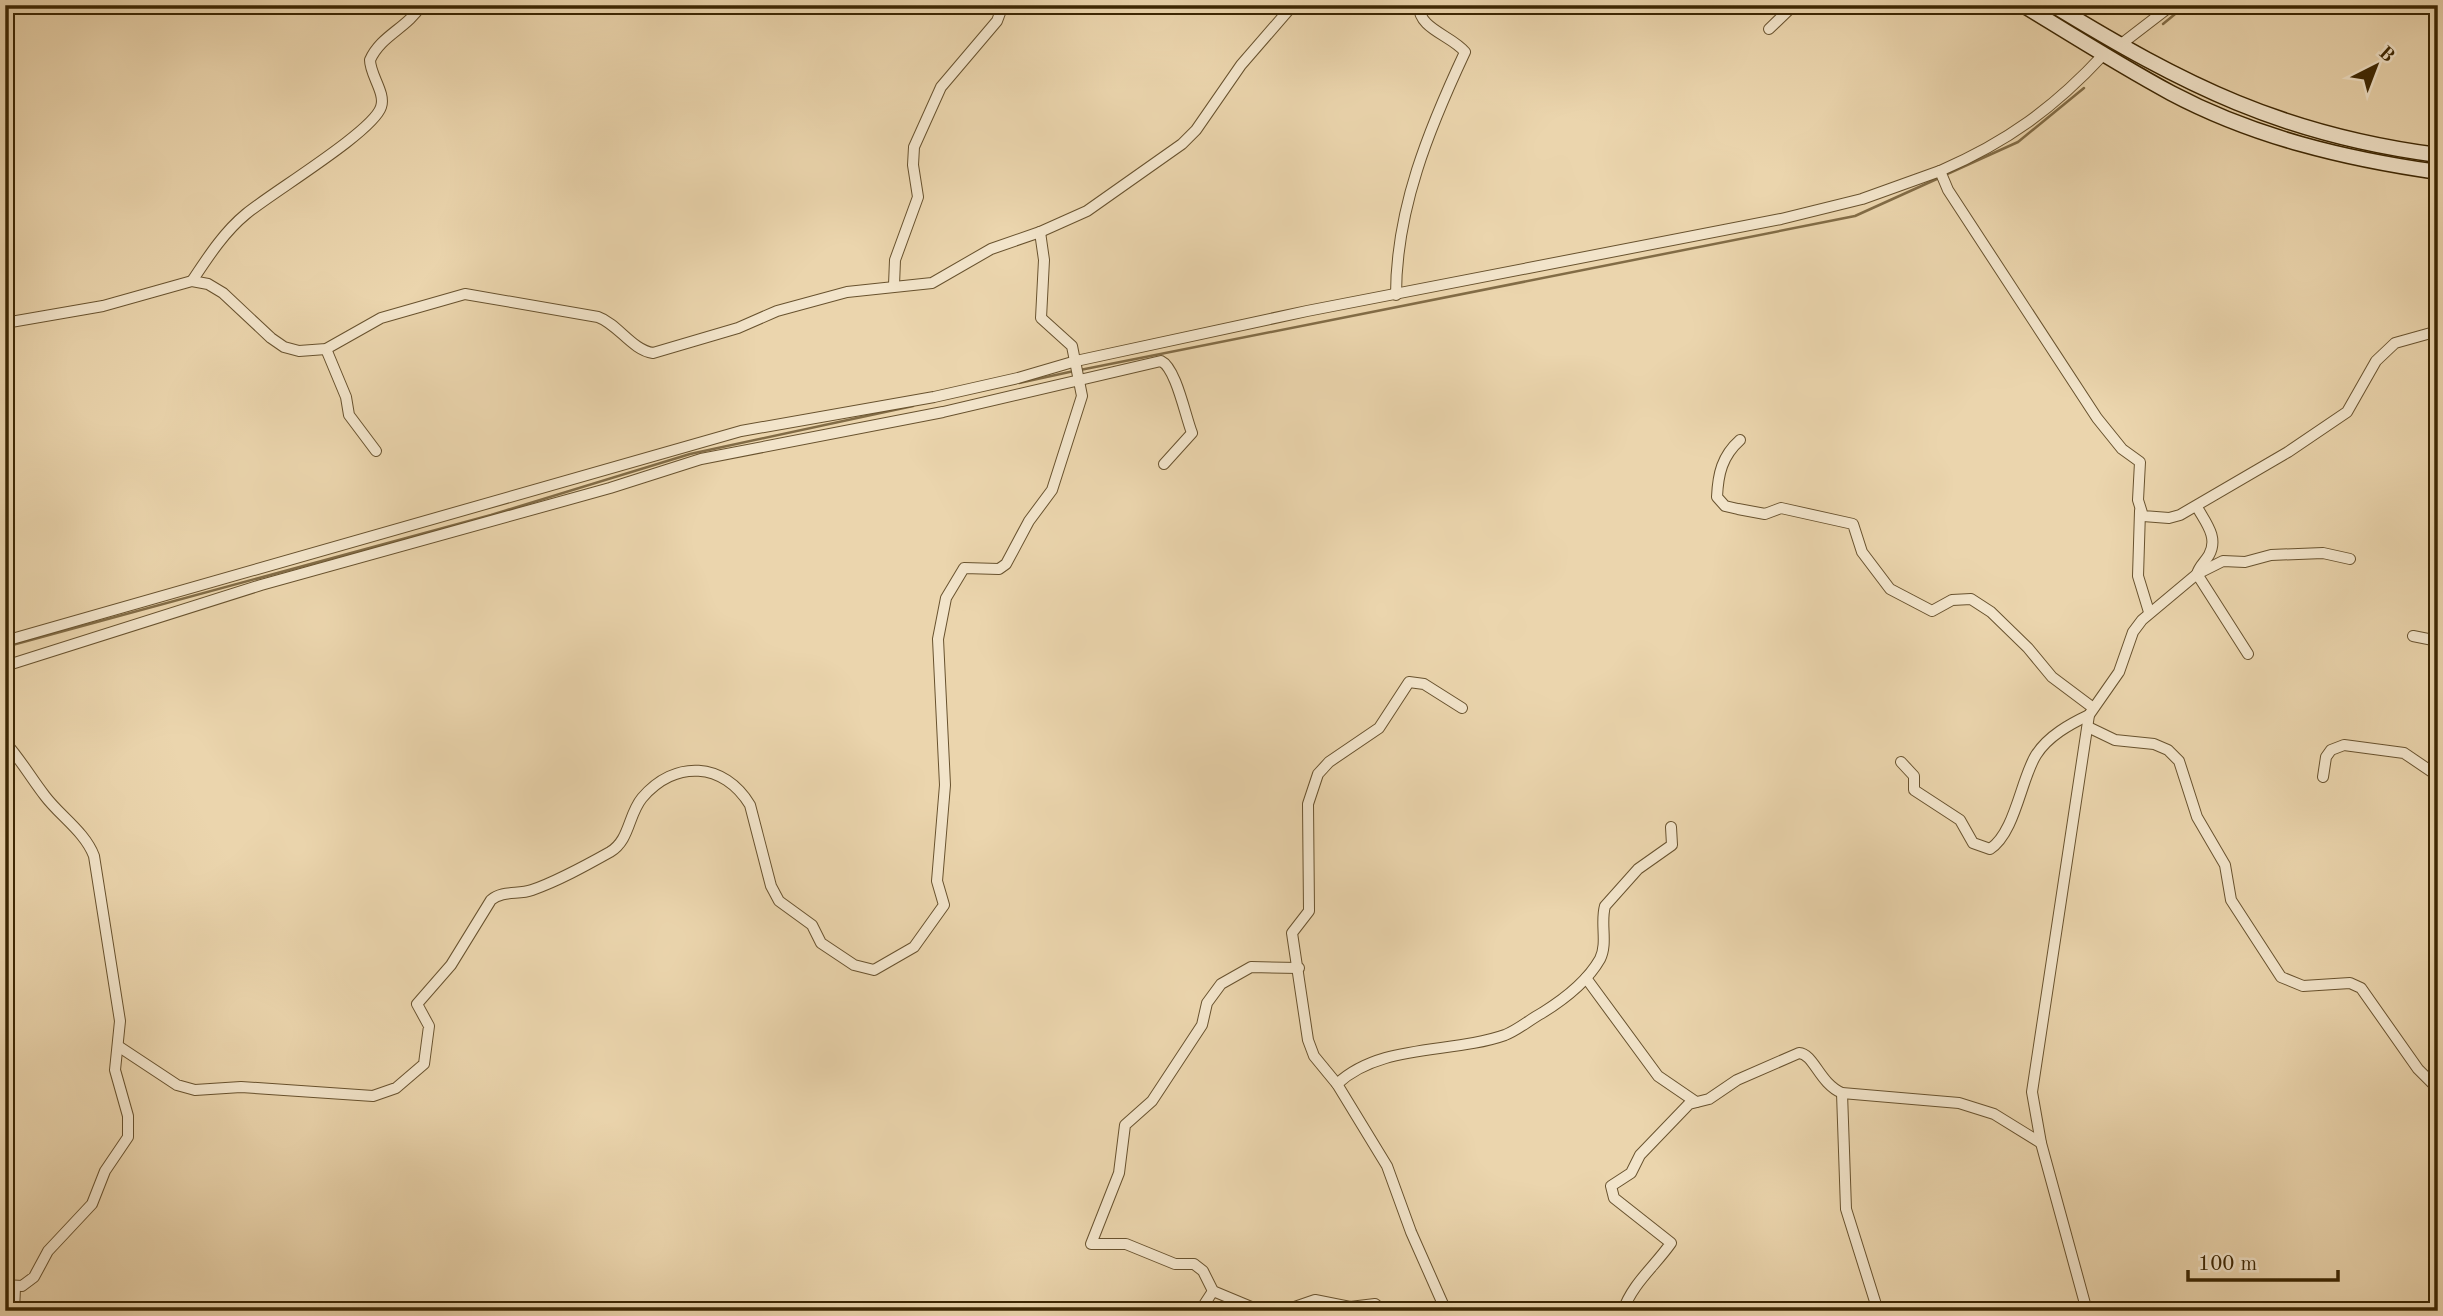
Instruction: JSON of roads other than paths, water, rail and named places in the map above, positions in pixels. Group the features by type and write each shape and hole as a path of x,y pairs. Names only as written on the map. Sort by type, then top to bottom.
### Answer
{"street":[{"path":"192,281 220,240 244,216 346,143 377,113 382,99 370,60 386,36 410,20 421,5"},
{"path":"894,285 895,260 918,197 913,165 915,147 941,87 997,21 1003,5"},
{"path":"5,323 103,306 192,281 208,284 223,293 284,347 299,351 326,349 381,318 465,293 598,317 611,323 644,350 653,353 738,328 789,307 858,289 932,283 992,248 1040,232 1087,211 1182,144 1196,130 1241,65 1293,5"},
{"path":"1396,295 1398,243 1411,187 1465,52 1420,17 1419,5"},
{"path":"1769,29 1794,5"},
{"path":"2024,5 2173,94 2232,121 2334,154 2438,172"},
{"path":"2053,5 2120,45 2236,105 2337,138 2438,155"},
{"path":"2120,45 2172,5"},
{"path":"5,666 261,585 745,448 943,412 1079,371 1396,295 1781,219 1862,199 1940,172 1974,157 2013,134 2053,104 2104,54"},
{"path":"2334,154 2337,138"},
{"path":"1940,172 1948,190 2097,418 2122,449 2140,462 2138,576 2149,612"},
{"path":"118,1046 186,1088 241,1087 373,1096 384,1094 396,1088 425,1064 429,1026 417,1004 451,965 491,900 501,894 530,891 612,851 623,840 642,798 664,780 688,771 704,770 719,774 742,792 750,805 771,886 779,901 812,925 818,940 854,965 877,970 919,942 944,905 937,881 945,785 938,646 946,598 964,568 999,569 1006,564 1029,521 1048,497 1081,404 1079,371 1068,341 1041,318 1044,260 1040,232"},
{"path":"2140,511 2150,518 2169,518 2197,507 2347,412 2376,361 2395,343 2438,331"},
{"path":"326,349 346,397 349,415 376,451"},
{"path":"5,641 741,431 934,397 1018,378 1161,361 1169,365 1192,433 1164,464"},
{"path":"1740,440 1730,450 1721,468 1717,497 1725,506 1765,514 1781,508 1853,524 1862,552 1890,589 1932,611 1952,600 1971,599 1991,612 2028,648 2052,677 2091,711"},
{"path":"571,479 572,499"},
{"path":"2197,507 2211,531 2213,542 2208,557 2197,574"},
{"path":"1901,762 1914,776 1914,790 1960,821 1973,843 1990,849 2007,827 2035,757 2043,746 2091,711 2112,684 2133,632 2149,612 2197,574 2222,561 2245,562 2272,555 2323,553 2350,559"},
{"path":"2197,574 2248,654"},
{"path":"2413,636 2438,642"},
{"path":"1446,1311 1411,1232 1393,1177 1337,1084 1314,1056 1307,1040 1292,933 1310,911 1308,804 1318,774 1329,762 1379,728 1409,682 1424,684 1462,709"},
{"path":"2087,1311 2041,1143 2032,1092 2091,711"},
{"path":"2088,727 2115,740 2154,744 2168,750 2179,761 2197,817 2225,865 2231,900 2281,977 2303,986 2350,983 2361,988 2418,1069 2438,1089"},
{"path":"5,742 29,770 47,800 91,848 106,920 120,1021 115,1070 128,1116 128,1138 101,1177 92,1204 48,1251 29,1282 10,1286 14,1311"},
{"path":"2323,777 2326,757 2336,747 2344,745 2404,753 2438,776"},
{"path":"1337,1084 1350,1072 1381,1059 1508,1034 1557,1004 1586,978 1602,951 1605,906 1638,869 1672,845 1671,827"},
{"path":"1261,1311 1213,1291 1199,1266 1174,1264 1126,1244 1091,1244 1119,1173 1125,1125 1152,1101 1202,1025 1210,996 1231,976 1251,967 1299,968"},
{"path":"1586,978 1658,1076 1696,1102"},
{"path":"1623,1311 1631,1292 1656,1265 1671,1243 1614,1198 1611,1186 1630,1173 1640,1155 1683,1109 1709,1099 1737,1080 1799,1053 1810,1057 1828,1086 1842,1093 1959,1102 1978,1107 2041,1143"},
{"path":"1842,1093 1846,1209 1878,1311"},
{"path":"1199,1311 1213,1291"},
{"path":"1283,1311 1322,1300 1350,1307 1375,1304 1384,1311"}],"waterway":[{"path":"2163,24 2186,5"},
{"path":"1945,175 2018,142 2084,88"},
{"path":"1080,370 1855,216 1939,178"},
{"path":"1019,383 1074,371"},
{"path":"5,647 491,515 690,454 913,406"}]}
